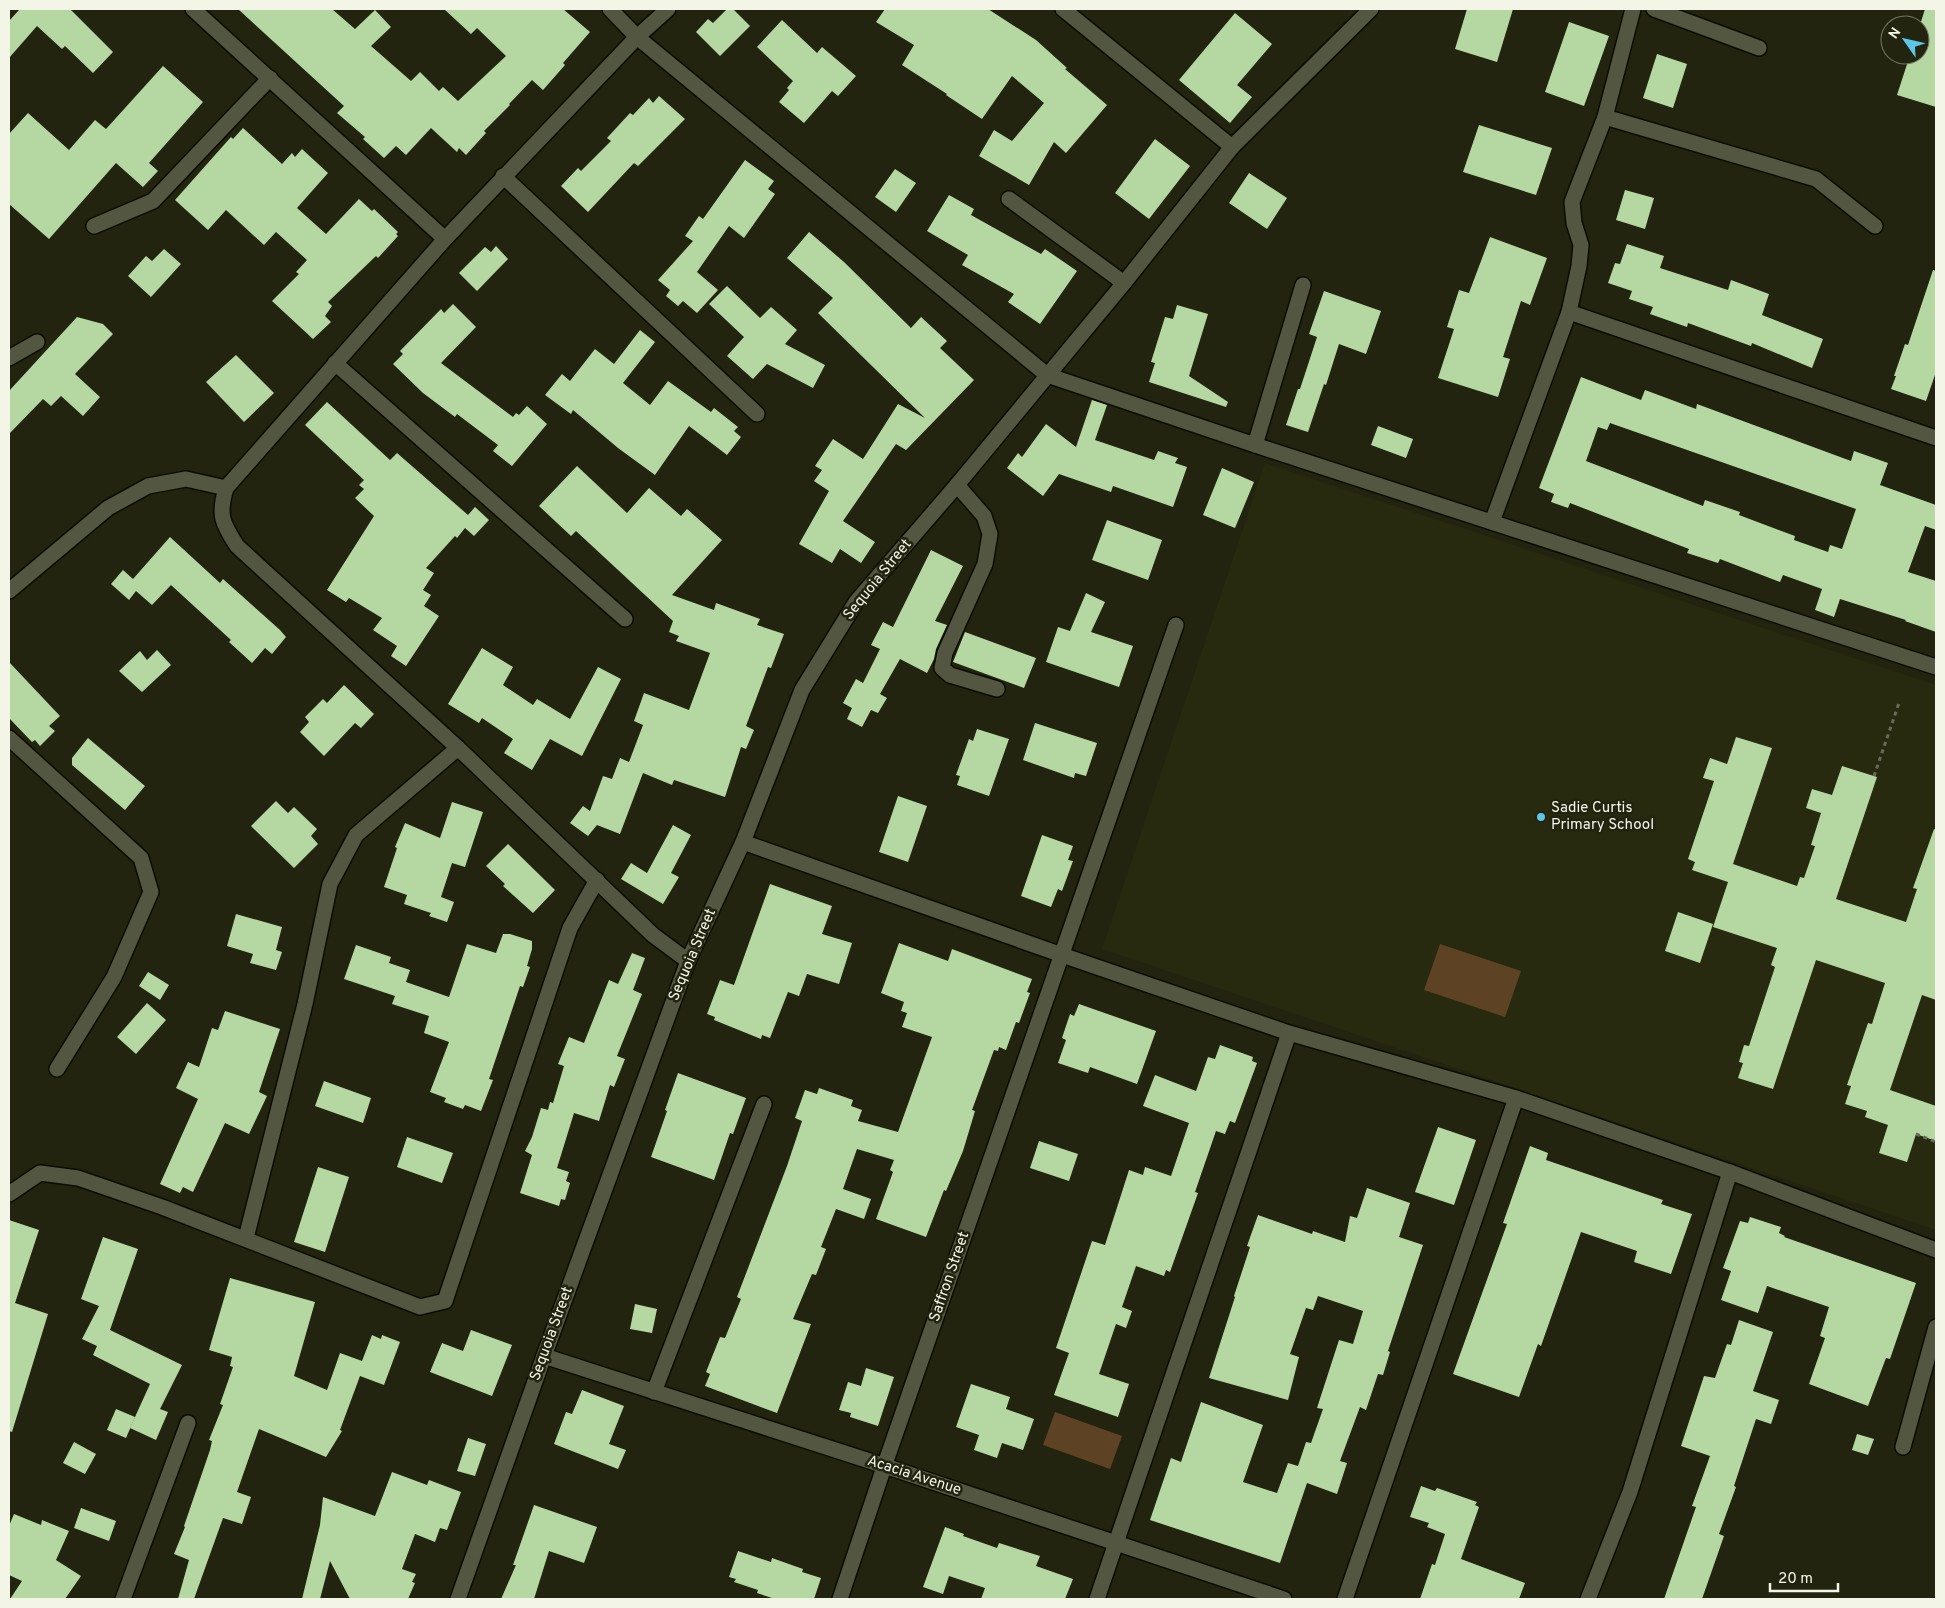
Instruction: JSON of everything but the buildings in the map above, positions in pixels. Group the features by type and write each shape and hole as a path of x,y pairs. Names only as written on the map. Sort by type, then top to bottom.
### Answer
{"street":[{"path":"193,9 445,239"},
{"path":"610,9 638,37 1047,375 1255,445 1936,667"},
{"path":"668,9 638,37 503,176 445,239 226,488 221,506 225,527 237,546 458,748 653,935 688,961"},
{"path":"1063,9 1232,147"},
{"name":"Sequoia Street","path":"458,1599 544,1356 688,961 743,842 802,690 856,602 957,485 1124,284 1232,147 1371,9"},
{"path":"1492,522 1569,312 1579,266 1581,245 1574,224 1572,202 1605,117 1633,9"},
{"path":"1654,9 1758,48"},
{"path":"94,226 153,201 270,78"},
{"path":"1605,117 1816,179 1875,226"},
{"path":"503,176 756,414"},
{"path":"1009,199 1124,284"},
{"path":"1255,445 1303,284"},
{"path":"1569,312 1936,438"},
{"path":"9,358 37,342"},
{"path":"335,363 625,619"},
{"path":"9,591 108,508 148,486 186,479 226,488"},
{"path":"957,485 984,516 990,534 985,564 945,653 942,668 950,675 997,689"},
{"name":"Saffron Street","path":"840,1599 1176,625"},
{"path":"9,738 141,858 151,892 114,977 58,1068"},
{"path":"246,1238 305,1004 330,884 356,835 458,748"},
{"path":"743,842 1289,1033 1516,1098 1730,1172 1936,1250"},
{"path":"9,1194 40,1173 78,1178 246,1238 332,1274 420,1307 445,1301 570,928 597,880"},
{"path":"1096,1599 1289,1033"},
{"path":"1345,1599 1516,1098"},
{"path":"654,1392 764,1104"},
{"path":"1588,1599 1630,1492 1730,1172"},
{"path":"1903,1447 1936,1328"},
{"name":"Acacia Avenue","path":"544,1356 885,1466 1284,1599"},
{"path":"123,1599 188,1423"}],"path":[{"path":"1874,776 1899,703"},
{"path":"1916,1134 1936,1142"}],"shaded area":[{"name":"Sadie Curtis Primary School","path":"1265,463 1936,685 1936,1230 1102,949"},
{"path":"1440,944 1521,971 1505,1017 1424,990"},
{"path":"1055,1412 1122,1436 1110,1469 1043,1445"}],"place":[{"name":"Sadie Curtis Primary School","path":"1541,817"}]}
